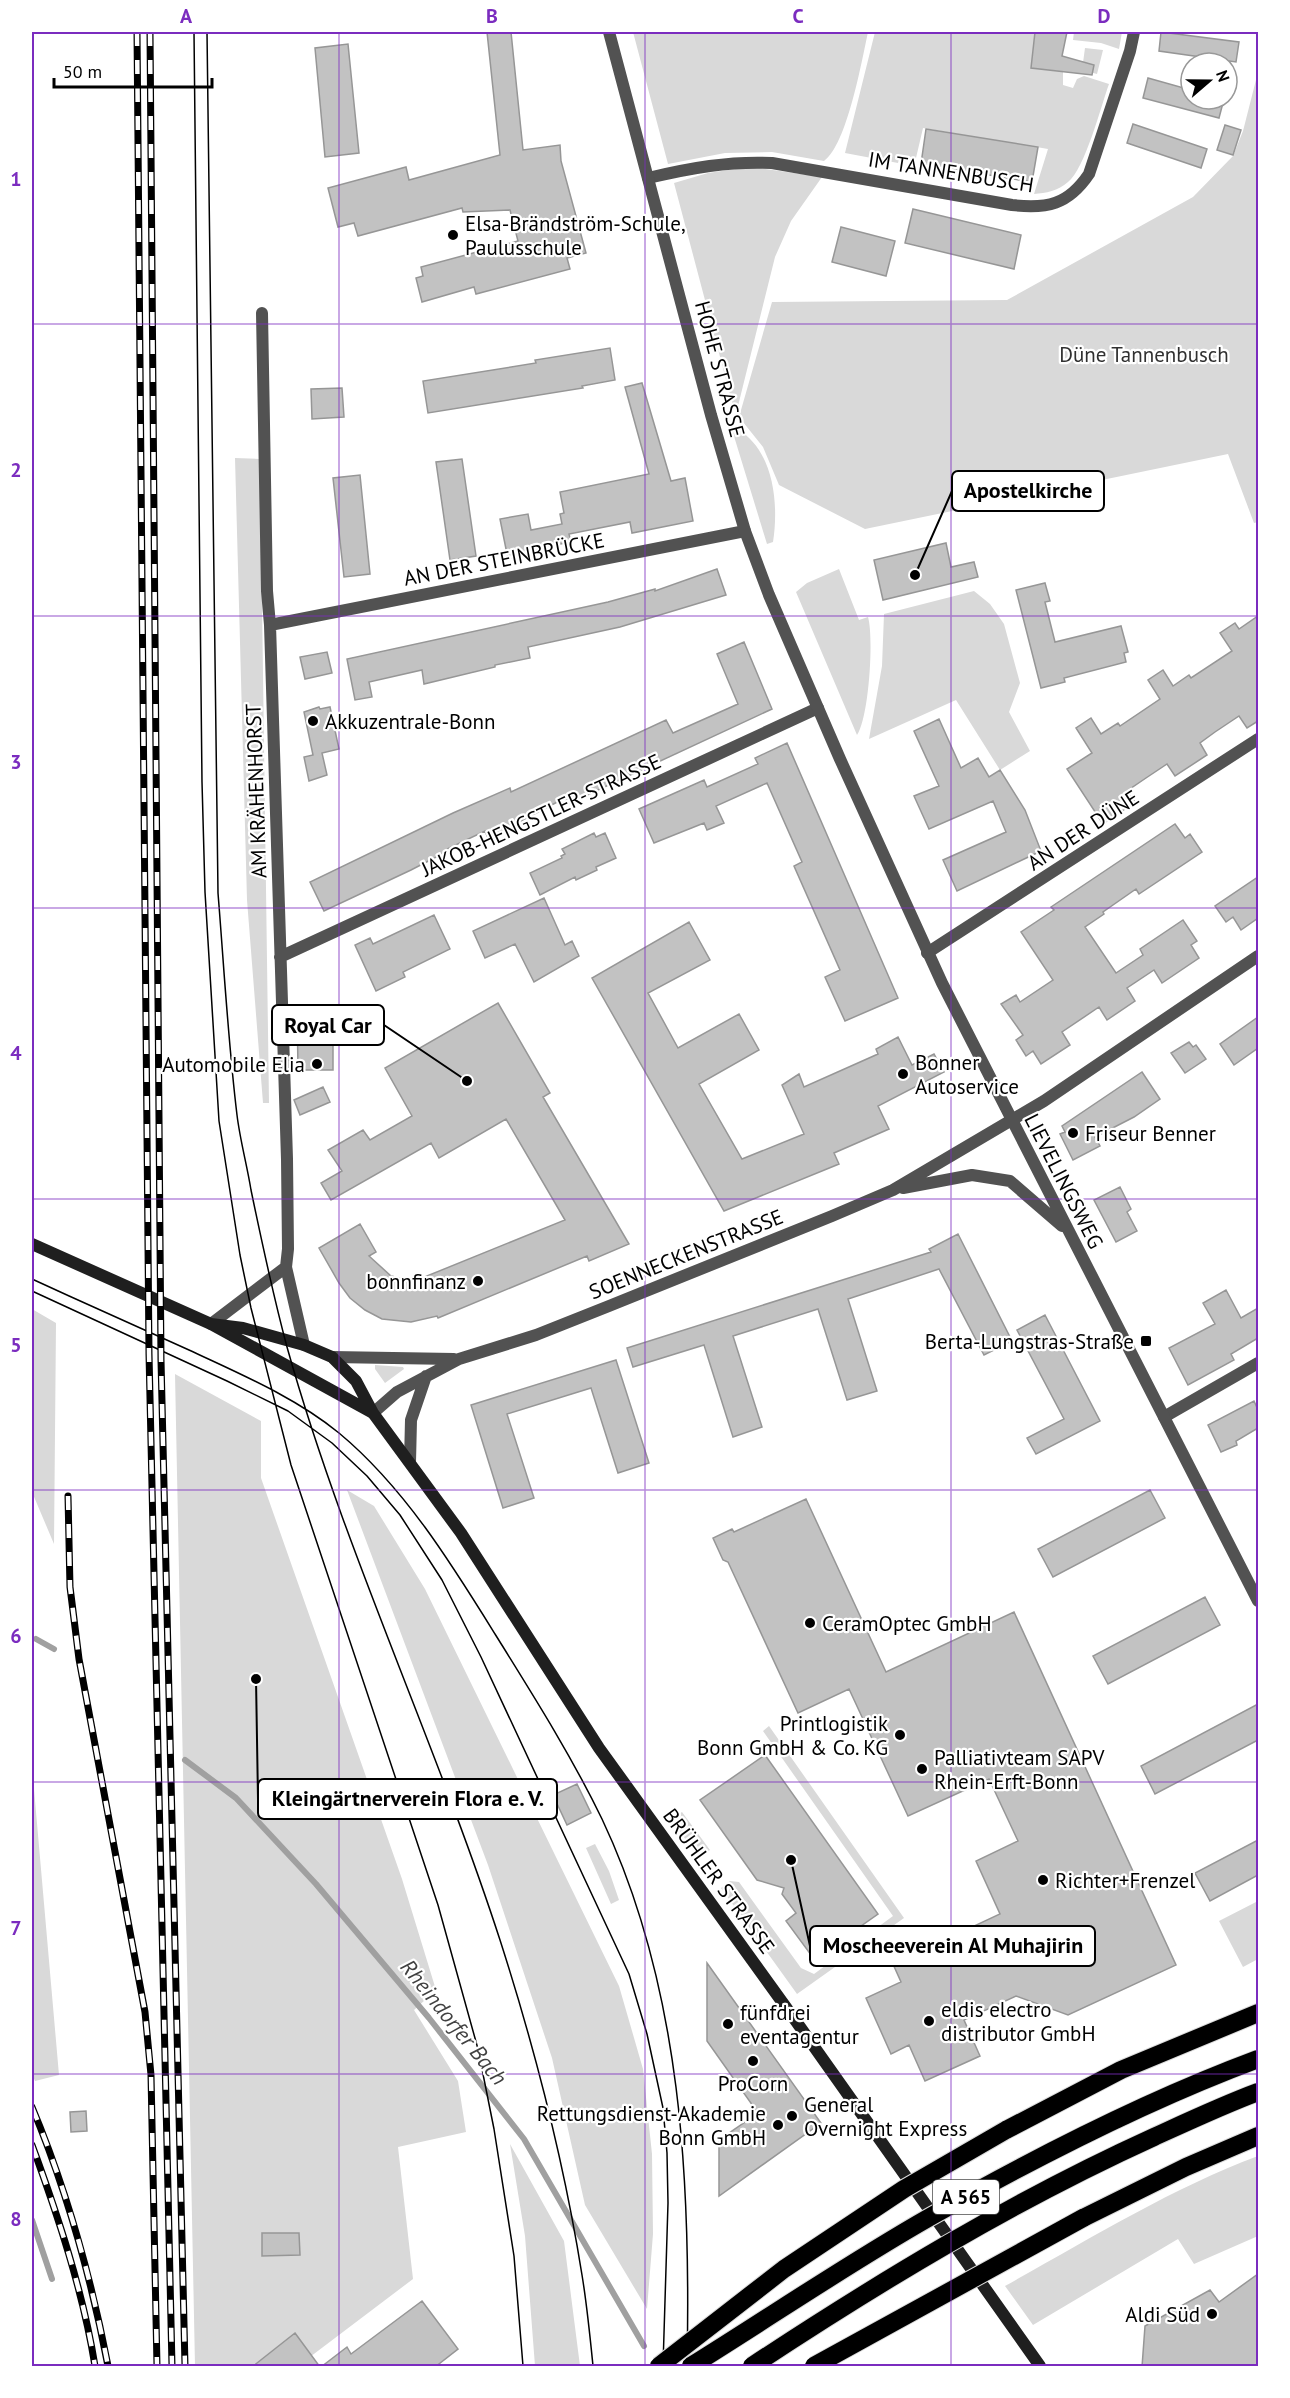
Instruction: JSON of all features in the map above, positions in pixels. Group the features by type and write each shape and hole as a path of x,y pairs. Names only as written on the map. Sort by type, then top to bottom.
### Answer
{"highway":[{"path":"659,2367 784,2269 904,2189 1006,2130 1121,2070 1258,2013"},
{"name":"A 565","path":"691,2367 929,2218 1068,2141 1258,2058"},
{"name":"A 565","path":"752,2367 945,2245 1081,2170 1258,2092"},
{"path":"814,2367 1083,2218 1186,2167 1258,2136"}],"main road":[{"path":"32,1244 212,1324 373,1413"},
{"path":"212,1324 243,1328 304,1345 332,1357 356,1381 373,1413"},
{"name":"BRÜHLER STRASSE","path":"373,1413 461,1533 599,1748 800,2026 1040,2367"}],"street":[{"name":"HOHE STRASSE","path":"609,32 711,415 745,531 769,595 818,708"},
{"name":"IM TANNENBUSCH","path":"648,178 700,166 744,162 772,163 1037,208 1060,201 1079,189 1089,174 1130,51 1134,32"},
{"name":"AM KRÄHENHORST","path":"262,313 267,591 270,625 287,1170 288,1249 286,1267 304,1345"},
{"name":"AN DER STEINBRÜCKE","path":"270,625 745,531"},
{"name":"LIEVELINGSWEG","path":"818,708 927,953 1258,1601"},
{"name":"JAKOB-HENGSTLER-STRASSE","path":"280,957 818,708"},
{"name":"AN DER DÜNE","path":"927,953 1258,739"},
{"path":"1011,1121 1258,956"},
{"name":"SOENNECKENSTRASSE","path":"373,1413 397,1392 459,1359 536,1335 892,1190 1011,1121"},
{"path":"892,1190 972,1175 1010,1180 1068,1231"},
{"path":"212,1324 286,1267"},
{"path":"332,1357 459,1359"},
{"path":"1164,1417 1258,1363"},
{"path":"410,1462 411,1420 426,1376"}],"green space":[{"path":"633,32 868,32 858,81 846,121 840,138 824,161 772,152 725,153 668,164"},
{"path":"875,32 1035,32 1032,68 1063,71 1063,85 1073,88 1077,79 1084,76 1109,84 1086,151 1074,175 1060,188 1034,194 1048,149 923,128 916,158 900,155 898,163 845,153"},
{"path":"1074,32 1122,32 1119,49 1101,43 1073,40"},
{"path":"1085,48 1103,50 1097,74 1082,70"},
{"name":"Düne Tannenbusch","path":"1258,72 1258,522 1254,523 1228,454 865,529 779,485 763,447 739,417 772,302 1007,300 1193,197 1233,156 1243,131"},
{"path":"759,168 822,177 791,221 775,257 738,406 733,406 674,183 708,173"},
{"path":"737,429 759,450 771,479 775,527 773,542 767,544 733,433"},
{"path":"235,458 260,459 269,1103 263,1103 247,900"},
{"path":"839,569 859,620 868,617 870,627 870,659 865,712 857,735 796,592 807,583"},
{"path":"974,591 990,604 1004,624 1020,683 1009,712 1030,751 1000,770 956,700 869,739 882,666 884,614"},
{"path":"32,1309 56,1323 54,1544 32,1492"},
{"path":"375,1365 403,1367 404,1369 385,1383 375,1369"},
{"path":"175,1374 261,1421 261,1478 402,1879 436,1990 414,2010 458,2081 466,2132 398,2147 413,2279 298,2366 195,2366"},
{"path":"347,1490 374,1506 425,1589 619,1986 643,2069 652,2154 653,2234 647,2309 585,2205 552,2058 488,1865"},
{"path":"769,1726 904,1918 797,1994 721,1888 730,1881 739,1882 801,1968 814,1974 893,1916 763,1731"},
{"path":"32,1789 34,1789 59,2075 35,2081 32,2074"},
{"path":"682,1812 710,1850 699,1858 671,1819"},
{"path":"595,1844 609,1871 619,1900 611,1904 586,1848"},
{"path":"1258,1901 1258,1959 1243,1967 1219,1921"},
{"path":"510,2144 564,2241 580,2366 535,2366 525,2236"},
{"path":"1258,2156 1258,2236 1194,2264 1178,2239 1033,2325 1005,2286 1161,2200"}],"building":[{"path":"487,32 511,32 523,150 560,145 561,161 586,253 567,258 570,269 476,294 474,287 422,302 416,278 423,276 421,267 518,241 510,210 463,212 462,208 358,236 354,223 338,227 328,188 406,167 409,180 500,155"},
{"path":"1035,32 1067,32 1062,56 1094,65 1092,75 1031,68"},
{"path":"1161,32 1239,42 1238,51 1179,51 1179,54 1159,51"},
{"path":"348,44 359,153 325,157 315,48"},
{"path":"1148,78 1179,87 1179,107 1143,98"},
{"path":"1192,111 1221,111 1219,118"},
{"path":"1133,124 1207,149 1201,168 1127,143"},
{"path":"1225,125 1241,130 1233,155 1217,150"},
{"path":"926,129 1038,147 1032,182 921,164"},
{"path":"913,209 1021,235 1014,269 905,243"},
{"path":"841,227 895,241 886,276 832,262"},
{"path":"610,348 615,380 582,386 583,388 428,413 423,381 536,363 535,360"},
{"path":"642,383 671,481 685,478 693,521 632,533 630,522 569,534 571,542 535,549 536,553 508,559 500,519 528,514 531,530 562,524 560,514 564,513 560,492 649,474 625,387"},
{"path":"342,388 344,417 312,419 311,389"},
{"path":"462,459 476,556 450,560 436,462"},
{"path":"360,475 370,574 344,577 333,478"},
{"path":"946,543 951,567 974,562 978,577 883,600 874,560"},
{"path":"717,569 726,595 620,627 528,647 530,658 495,665 495,667 424,684 422,670 369,682 372,697 355,700 347,659 608,602 655,589 655,591"},
{"path":"1045,583 1050,601 1045,602 1055,642 1121,626 1128,652 1124,653 1126,662 1064,678 1065,682 1041,688 1016,590"},
{"path":"1258,616 1258,721 1247,728 1239,716 1200,743 1207,755 1175,776 1167,764 1127,791 1135,802 1103,824 1067,769 1092,753 1076,728 1091,718 1101,734 1118,723 1120,726 1160,699 1148,680 1163,670 1173,686 1189,675 1191,678 1232,651 1220,633 1235,623 1239,629"},
{"path":"744,642 772,709 568,804 565,798 488,838 485,831 411,870 324,911 310,882 453,813 510,788 511,792 666,720 673,733 738,704 717,654"},
{"path":"327,652 332,673 305,679 300,657"},
{"path":"319,707 320,709 330,707 339,749 322,753 327,775 309,781 304,757 313,755 304,712"},
{"path":"939,719 961,768 978,758 989,777 1000,770 1025,810 1041,851 957,891 943,860 1006,832 993,801 929,829 914,796 939,786 914,731"},
{"path":"787,743 898,998 845,1021 825,977 840,970 794,866 802,862 767,783 716,806 724,823 707,830 704,823 654,843 639,809 704,780 707,787 758,764 755,758"},
{"path":"1175,824 1185,838 1190,834 1202,852 1139,894 1136,889 1085,927 1116,973 1143,955 1140,949 1183,920 1197,941 1191,945 1199,958 1162,983 1154,970 1127,988 1135,1001 1107,1020 1099,1007 1062,1032 1070,1045 1041,1064 1033,1051 1026,1056 1016,1040 1023,1035 1001,1004 1016,995 1020,1002 1053,980 1021,932 1054,910 1051,907"},
{"path":"594,833 596,837 605,833 616,858 596,867 597,870 576,880 575,877 540,895 530,873 562,858 561,856 565,854 562,849"},
{"path":"1258,877 1258,918 1241,930 1233,917 1226,922 1215,906"},
{"path":"544,898 565,945 572,941 579,956 534,982 515,944 485,958 473,931"},
{"path":"434,915 450,949 403,972 405,977 376,991 355,945 370,938 373,944"},
{"path":"689,922 710,960 648,993 678,1048 739,1014 759,1050 699,1084 742,1159 804,1134 782,1085 799,1074 804,1087 878,1054 876,1049 898,1037 912,1065 934,1054 944,1072 878,1106 889,1129 834,1153 839,1164 724,1211 592,978"},
{"path":"498,1003 550,1093 543,1097 629,1244 589,1261 587,1256 438,1318 437,1316 411,1322 382,1319 365,1310 350,1298 319,1248 360,1224 376,1252 369,1256 391,1276 409,1280 422,1278 565,1220 506,1119 439,1158 431,1143 331,1200 321,1183 342,1171 328,1150 363,1130 370,1140 412,1116 385,1068"},
{"path":"297,1005 333,1005 333,1070 298,1070"},
{"path":"1258,1017 1258,1048 1234,1065 1220,1044"},
{"path":"1189,1042 1193,1047 1196,1045 1206,1059 1185,1073 1171,1053"},
{"path":"1142,1072 1160,1099 1134,1117 1095,1137 1100,1146 1073,1160 1060,1134 1065,1132 1062,1126"},
{"path":"323,1087 330,1102 300,1115 294,1100"},
{"path":"1120,1187 1131,1209 1127,1212 1137,1231 1116,1242 1094,1200"},
{"path":"958,1234 1012,1341 984,1355 939,1269 848,1299 877,1391 847,1400 818,1309 733,1336 762,1427 733,1437 704,1345 633,1367 627,1348 931,1252 929,1249"},
{"path":"1226,1290 1241,1318 1258,1308 1258,1338 1231,1354 1234,1360 1188,1385 1169,1348 1215,1324 1203,1303"},
{"path":"1045,1315 1100,1421 1036,1454 1027,1438 1064,1419 1017,1330"},
{"path":"616,1360 649,1463 618,1473 591,1388 507,1414 534,1498 503,1508 471,1405"},
{"path":"1254,1401 1258,1410 1258,1428 1236,1441 1237,1445 1221,1452 1208,1425"},
{"path":"1150,1490 1165,1518 1053,1577 1038,1549"},
{"path":"806,1499 886,1672 1014,1612 1176,1965 1068,2015 1016,1996 964,2020 980,2056 925,2081 909,2045 891,2054 866,1998 901,1982 893,1964 1000,1914 976,1861 1018,1841 989,1779 908,1816 849,1689 798,1713 728,1562 723,1560 713,1538 732,1529 734,1532"},
{"path":"1205,1597 1220,1625 1108,1684 1093,1656"},
{"path":"1258,1704 1258,1740 1155,1794 1141,1766"},
{"path":"765,1755 878,1914 814,1959 786,1921 796,1913 782,1894 784,1888 757,1880 700,1800"},
{"path":"577,1784 591,1813 567,1825 553,1795"},
{"path":"1258,1840 1258,1875 1210,1901 1195,1873"},
{"path":"707,1963 821,2123 719,2196 719,2140 758,2113 707,2041"},
{"path":"86,2111 87,2131 71,2132 70,2112"},
{"path":"262,2233 299,2233 300,2255 262,2256"},
{"name":"Aldi Süd","path":"1258,2274 1258,2367 1142,2367 1145,2326 1210,2290 1219,2302"},
{"path":"422,2301 458,2349 435,2367 321,2367 347,2347 351,2354"},
{"path":"295,2333 320,2367 252,2367"}],"waterway":[{"path":"36,1639 54,1649"},
{"name":"Rheindorfer Bach","path":"185,1760 236,1798 316,1884 429,2018 524,2139 644,2346"},
{"path":"32,2220 52,2279"}],"tram line":[{"path":"194,32 202,782 205,892 219,1121 240,1255 251,1308 291,1465 438,1905 478,2049 494,2129 514,2256 523,2366"},
{"path":"207,32 218,893 238,1124 277,1308 310,1423 362,1571 475,1865 525,2022 567,2190 584,2286 593,2366"},
{"path":"32,1279 267,1387 322,1420 363,1454 385,1477 443,1553 565,1748 602,1819 629,1884 650,1950 665,2018 676,2087 683,2157 687,2227 687,2366"},
{"path":"32,1291 288,1411 332,1443 367,1476 400,1515 442,1580 481,1657 629,1974 647,2034 663,2108 667,2153 668,2203 663,2366"}],"railway":[{"path":"137,32 149,1354 172,2366"},
{"path":"150,32 161,1360 185,2366"},
{"path":"68,1496 70,1587 79,1659 145,2012 151,2075 157,2366"},
{"path":"32,2107 77,2235 108,2366"},
{"path":"32,2145 69,2254 84,2310 95,2366"}],"place":[{"name":"Elsa-Brändström-Schule, Paulusschule","path":"453,235"},
{"name":"Apostelkirche","path":"915,575"},
{"name":"Akkuzentrale-Bonn","path":"313,721"},
{"name":"Automobile Elia","path":"317,1064"},
{"name":"Bonner Autoservice","path":"903,1074"},
{"name":"Royal Car","path":"467,1081"},
{"name":"Friseur Benner","path":"1073,1133"},
{"name":"bonnfinanz","path":"478,1281"},
{"name":"Berta-Lungstras-Straße","path":"1146,1341"},
{"name":"CeramOptec GmbH","path":"810,1623"},
{"name":"Kleingärtnerverein Flora e. V.","path":"256,1679"},
{"name":"Printlogistik Bonn GmbH & Co. KG","path":"900,1735"},
{"name":"Palliativteam SAPV Rhein-Erft-Bonn","path":"922,1769"},
{"name":"Moscheeverein Al Muhajirin","path":"791,1860"},
{"name":"Richter+Frenzel","path":"1043,1880"},
{"name":"eldis electro distributor GmbH","path":"929,2021"},
{"name":"fünfdrei eventagentur","path":"728,2024"},
{"name":"ProCorn","path":"753,2061"},
{"name":"General Overnight Express","path":"792,2116"},
{"name":"Rettungsdienst-Akademie Bonn GmbH","path":"778,2125"},
{"name":"Aldi Süd","path":"1212,2314"}]}
